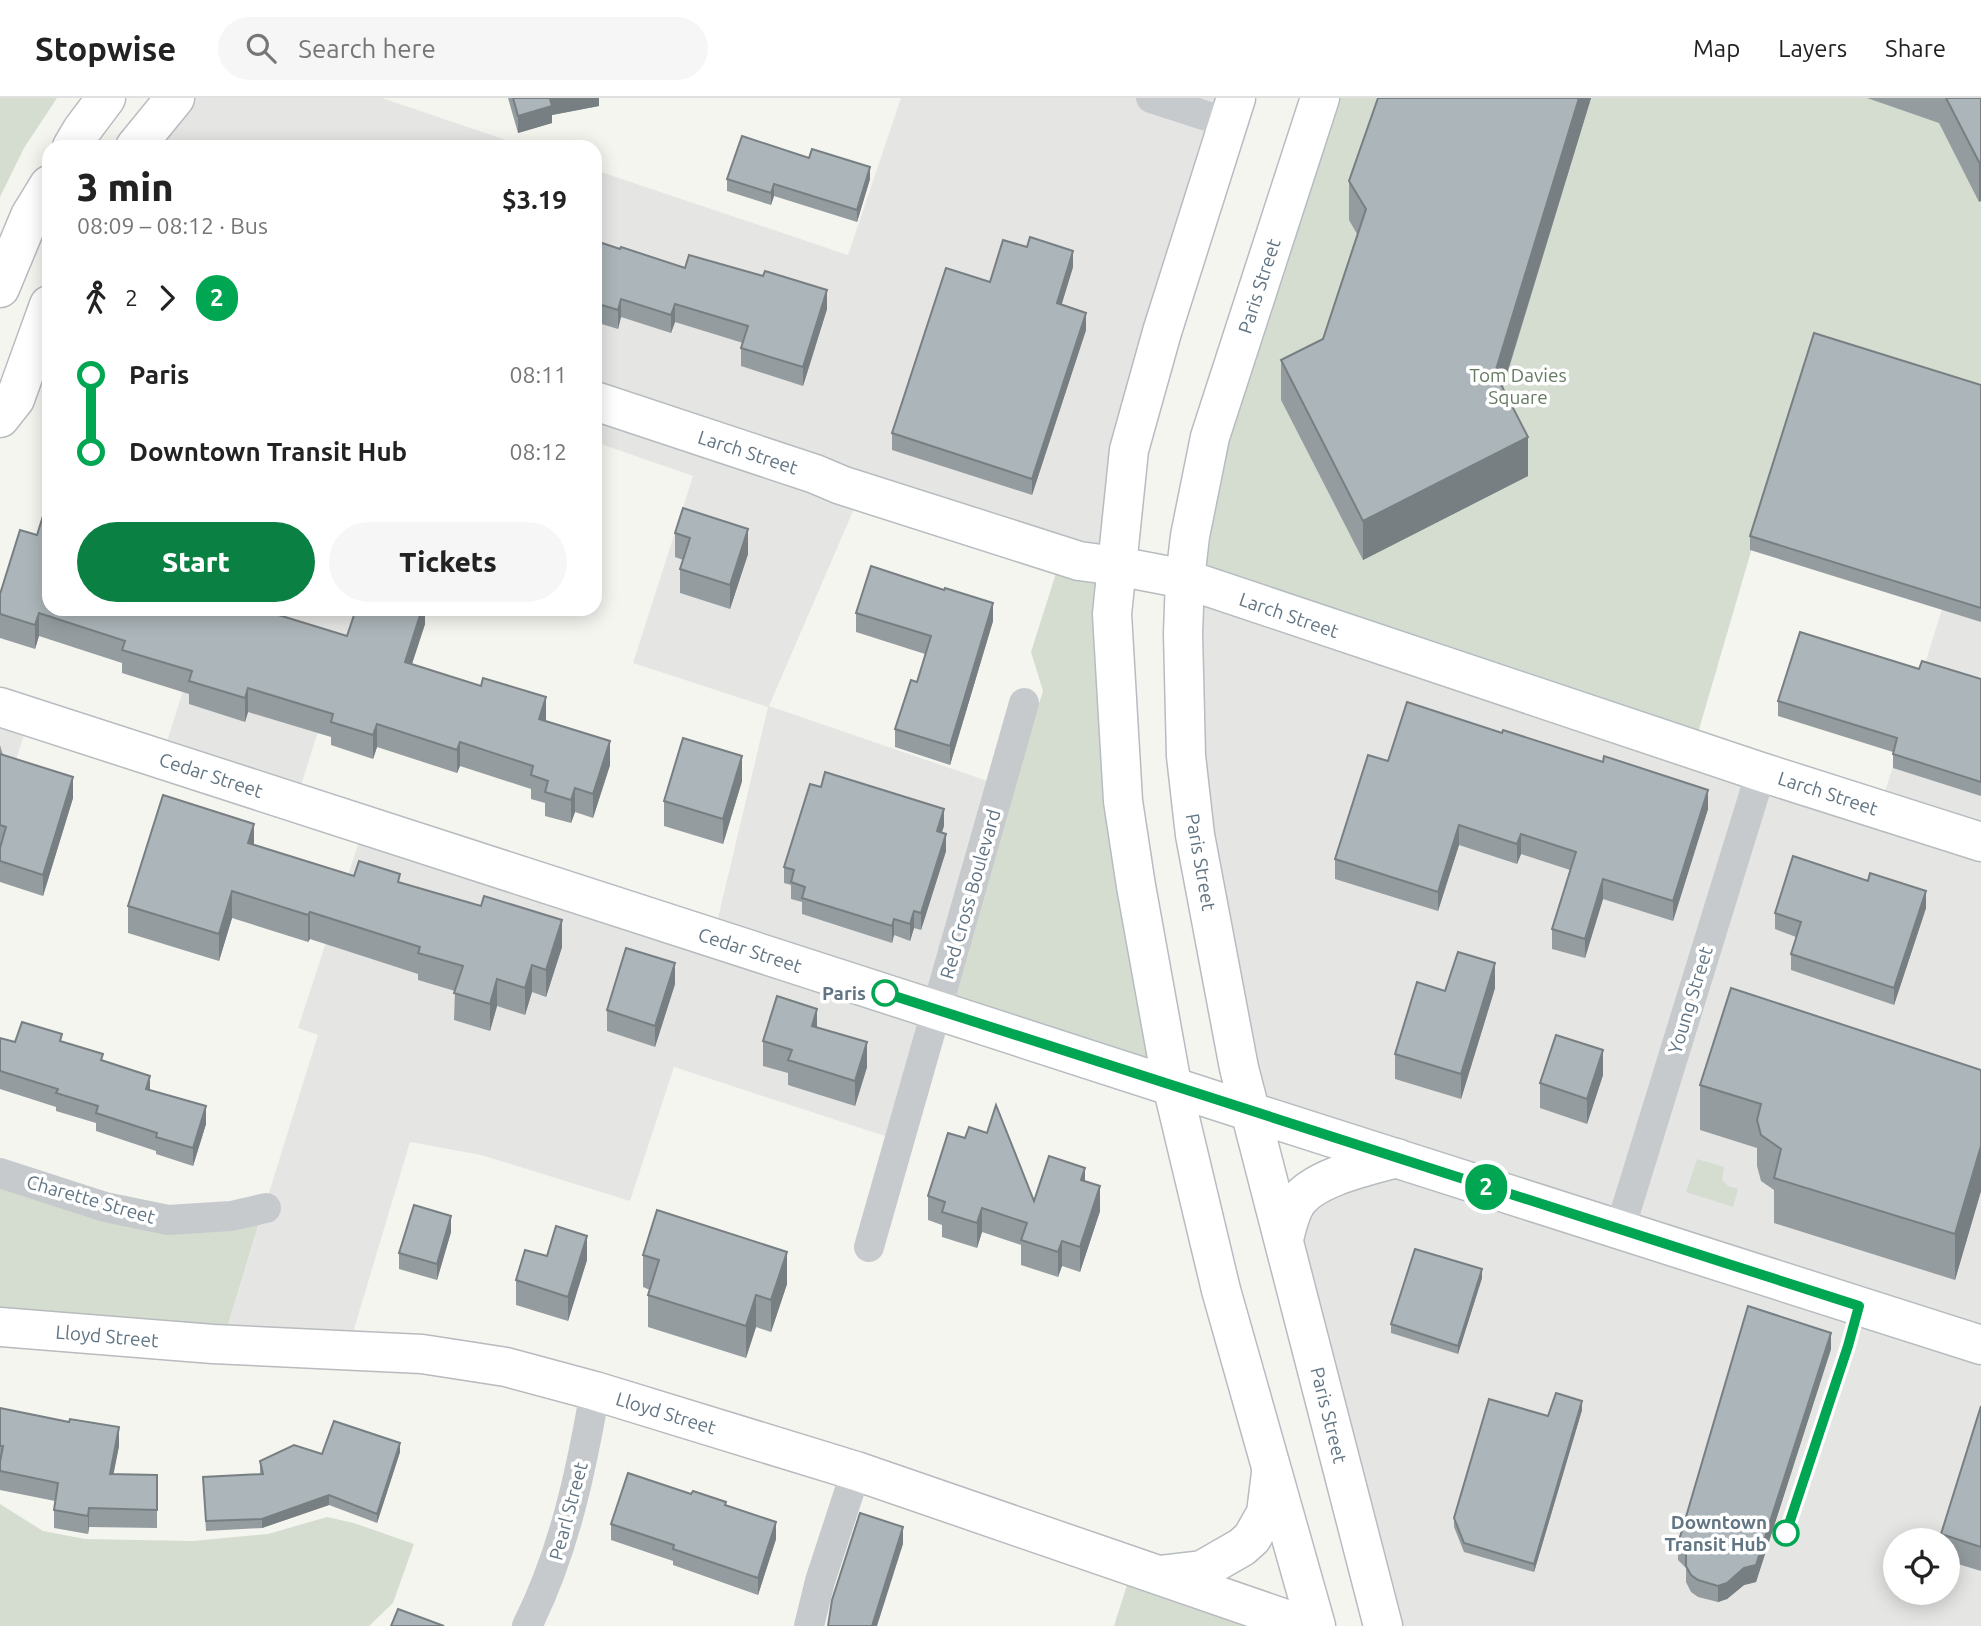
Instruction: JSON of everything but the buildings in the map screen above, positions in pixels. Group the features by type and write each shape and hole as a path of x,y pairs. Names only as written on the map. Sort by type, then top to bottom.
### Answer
{"main road":[{"path":"76,140 106,98"},
{"path":"143,140 175,98"},
{"name":"Paris Street","path":"1320,98 1210,437 1190,536 1185,579 1183,634 1186,756 1195,835 1239,1068 1383,1626"},
{"path":"1232,111 1162,332 1129,450 1112,614 1123,801 1172,1086 1221,1290 1317,1626"},
{"path":"0,288 42,209"},
{"path":"0,418 15,399 42,324"},
{"name":"Larch Street","path":"602,403 1079,562 1185,579 1761,772 1981,842"},
{"name":"Cedar Street","path":"0,707 1981,1345"},
{"path":"1283,1239 1297,1202 1315,1187 1354,1169 1397,1158"},
{"name":"Lloyd Street","path":"0,1327 212,1345 422,1354 506,1367 595,1391 856,1471 1306,1626"},
{"path":"1159,1575 1202,1570 1242,1547 1252,1538 1266,1513 1272,1467"}],"street":[{"path":"1151,98 1232,111"},
{"name":"Red Cross Boulevard","path":"869,1247 1024,703"},
{"name":"Young Street","path":"1620,1229 1761,772"},
{"name":"Charette Street","path":"0,1173 105,1207 168,1220 231,1216 266,1208"},
{"name":"Pearl Street","path":"527,1626 555,1562 573,1499 595,1391"},
{"path":"809,1626 820,1581 856,1471"}],"shaded area":[{"path":"179,98 382,98 506,140 152,140"},
{"path":"901,98 1233,98 1115,564 863,488 769,706 1011,789 903,1142 674,1067 630,1201 481,1155 410,1142 352,1336 227,1328 318,1035 298,1028 365,823 714,935 768,707 633,663 693,476 602,444 602,172 848,255"},
{"path":"1981,404 1981,1626 1388,1626 1287,1238 1299,1204 1396,1162 1254,1115 1197,836 1188,583 1879,811 1942,609"},
{"path":"207,616 355,616 296,801 162,757"},
{"path":"0,705 30,715 0,812"}],"green space":[{"path":"0,98 57,98 24,148 0,197"},
{"name":"Tom Davies Square","path":"1323,98 1981,98 1981,404 1752,548 1693,750 1188,583"},
{"path":"1062,554 1115,564 1169,1082 941,1009 1043,691 1031,652"},
{"path":"1697,1159 1724,1167 1722,1180 1728,1186 1738,1189 1733,1207 1686,1192"},
{"path":"0,1171 105,1205 264,1207 227,1328 0,1313"},
{"path":"0,1504 43,1531 85,1539 193,1541 268,1534 327,1517 354,1523 414,1544 393,1603 369,1626 0,1626"},
{"path":"1132,1569 1297,1626 1114,1626"}],"bus line":[{"name":"2","path":"885,993 1859,1306 1786,1533"}],"place":[{"name":"Paris","path":"885,993"},
{"name":"Downtown Transit Hub","path":"1786,1533"}]}
